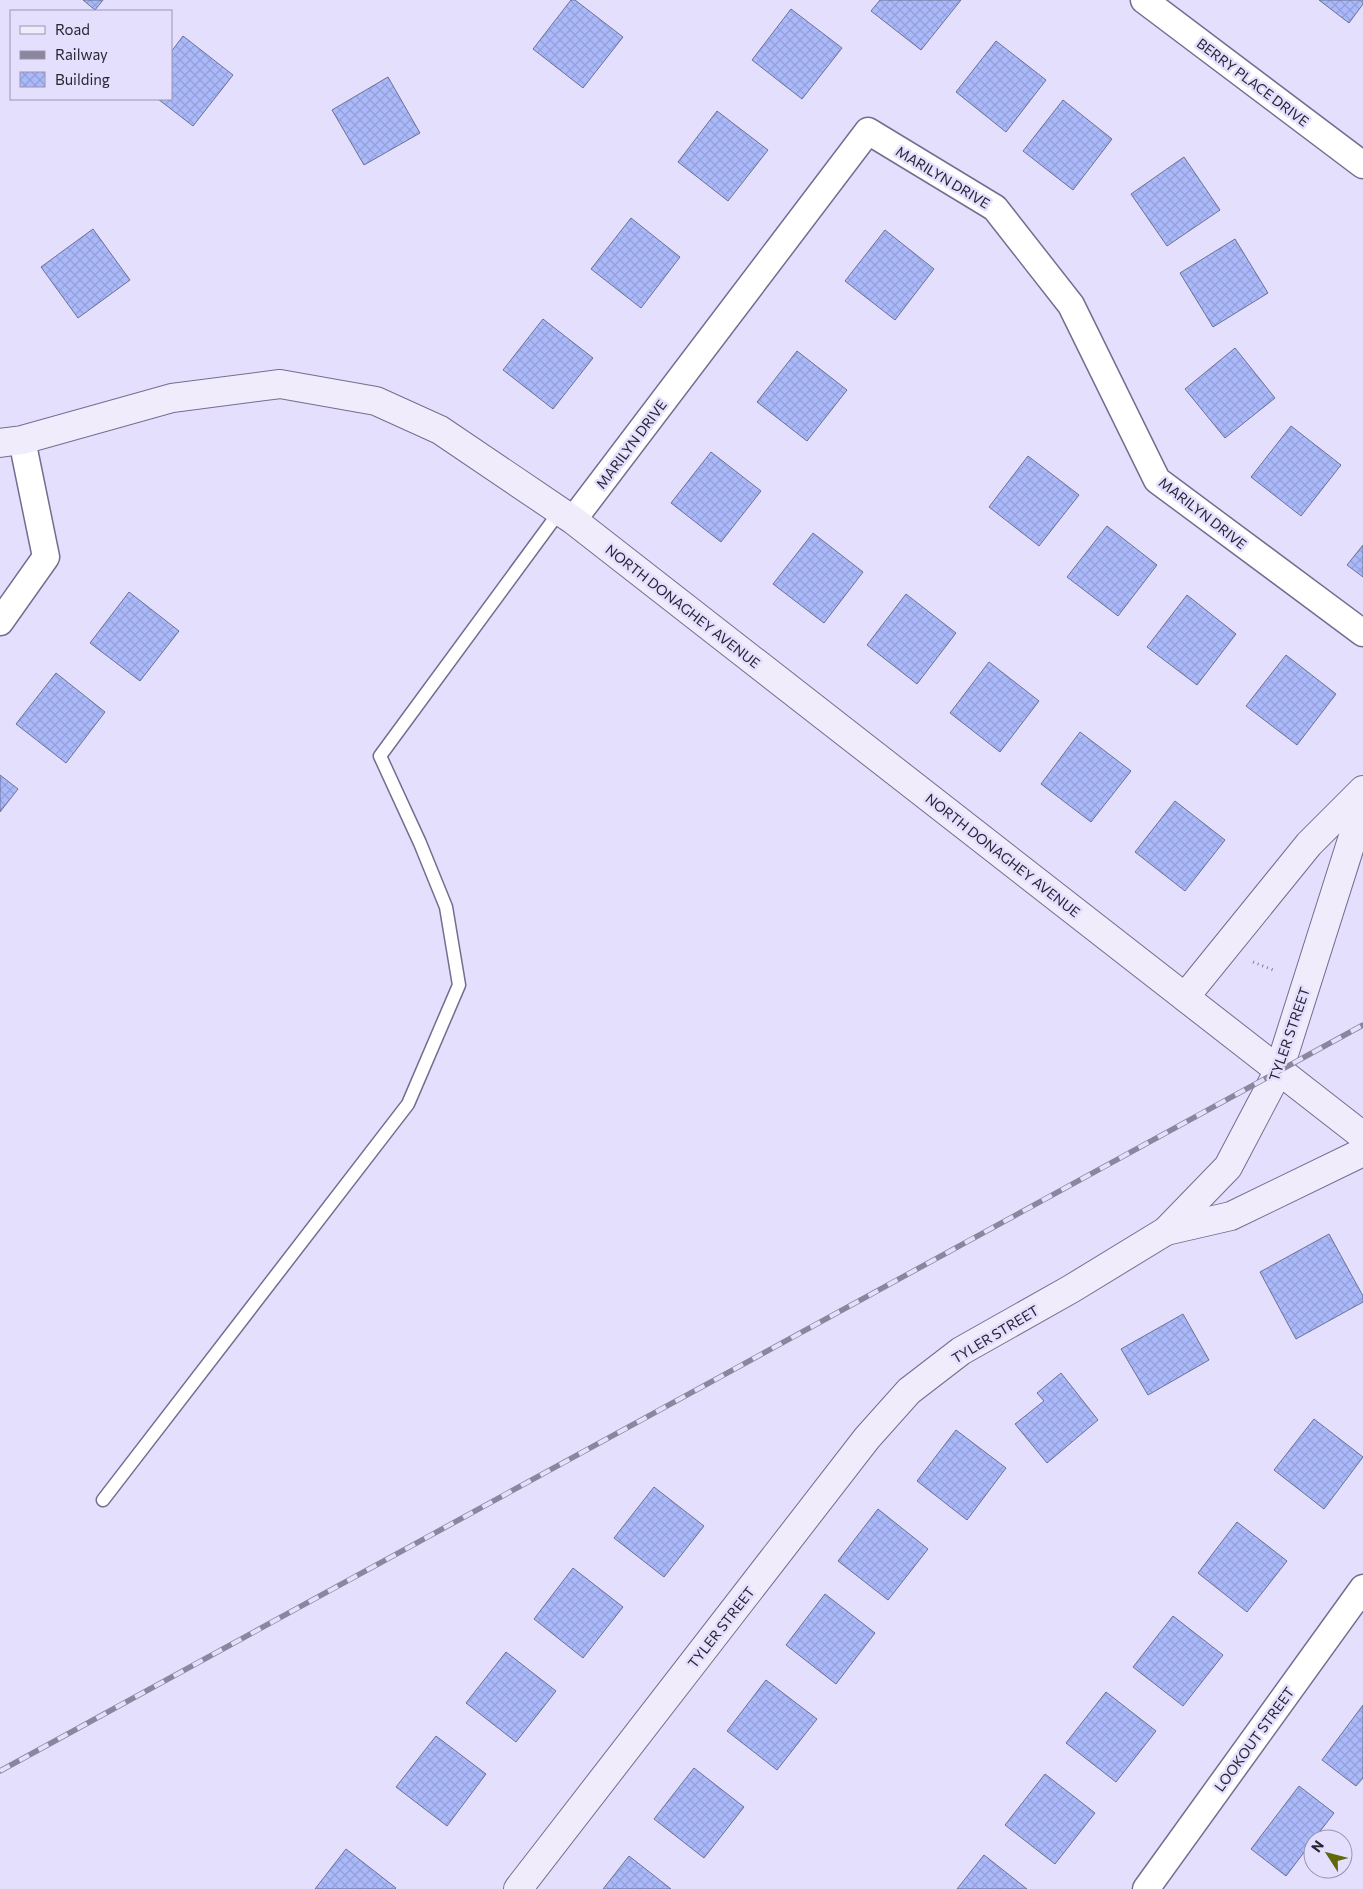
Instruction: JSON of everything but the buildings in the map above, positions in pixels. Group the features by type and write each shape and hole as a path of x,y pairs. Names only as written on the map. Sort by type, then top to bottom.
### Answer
{"street":[{"name":"BERRY PLACE DRIVE","path":"1144,0 1363,165"},
{"name":"MARILYN DRIVE","path":"566,516 868,131 995,208 1071,305 1157,480 1363,633"},
{"name":"NORTH DONAGHEY AVENUE","path":"11,442 172,398 280,384 376,401 440,430 566,516 1363,1136"},
{"path":"0,622 46,557 11,442"},
{"path":"1185,997 1310,844 1363,790"},
{"name":"TYLER STREET","path":"518,1889 867,1438 909,1391 961,1352 1071,1289 1166,1231 1228,1167 1279,1070 1363,805"},
{"path":"1166,1231 1231,1216 1363,1152"},
{"name":"LOOKOUT STREET","path":"1146,1889 1363,1588"}],"lane":[{"path":"103,1500 408,1104 459,985 446,907 420,843 380,756 566,516"}],"path":[{"path":"1246,960 1272,970"}],"railway":[{"path":"0,1771 1363,1025"}]}
